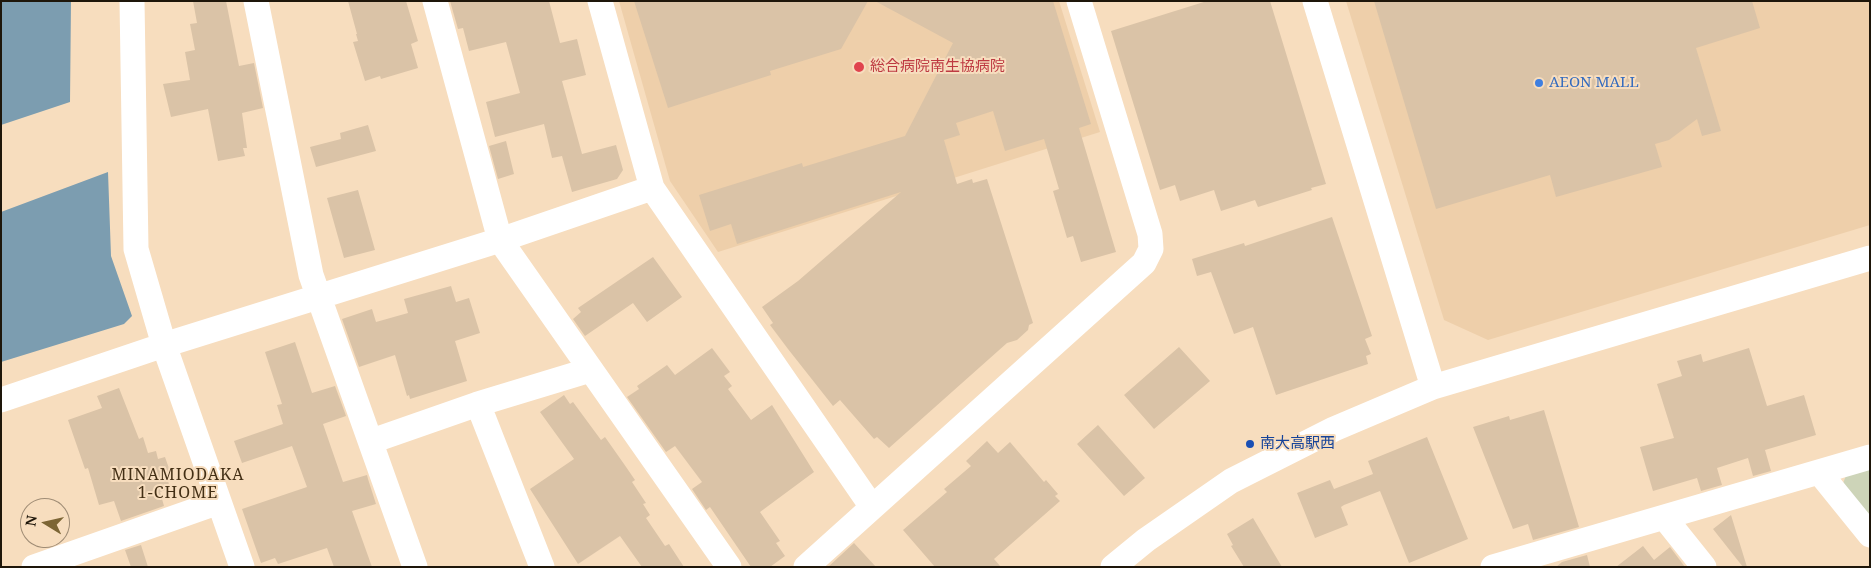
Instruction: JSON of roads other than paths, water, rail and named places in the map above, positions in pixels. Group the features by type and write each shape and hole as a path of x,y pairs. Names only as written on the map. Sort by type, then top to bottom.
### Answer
{"street":[{"path":"132,1 136,249 164,345 242,567"},
{"path":"256,1 311,275 372,441 415,567"},
{"path":"435,1 500,240 729,567"},
{"path":"600,1 652,188 872,507"},
{"path":"806,567 1144,263 1151,249 1150,234 1079,1"},
{"path":"1315,1 1433,387"},
{"path":"1,400 164,345 320,298 500,240 652,188"},
{"path":"1113,567 1146,540 1231,481 1334,429 1433,387 1870,258"},
{"path":"372,441 478,404 590,370"},
{"path":"478,404 542,567"},
{"path":"1504,565 1870,457"},
{"path":"1819,472 1870,536"},
{"path":"34,567 78,559 219,502"},
{"path":"1664,517 1704,567"}],"water":[{"path":"1,1 71,1 70,102 1,125"},
{"path":"108,172 111,256 132,316 124,324 1,362 1,212"}],"place":[{"name":"総合病院南生協病院","path":"859,67"},
{"name":"AEON MALL","path":"1539,83"},
{"name":"南大高駅西","path":"1250,444"}],"district":[{"name":"MINAMIODAKA 1-CHOME","path":"178,484"}]}
